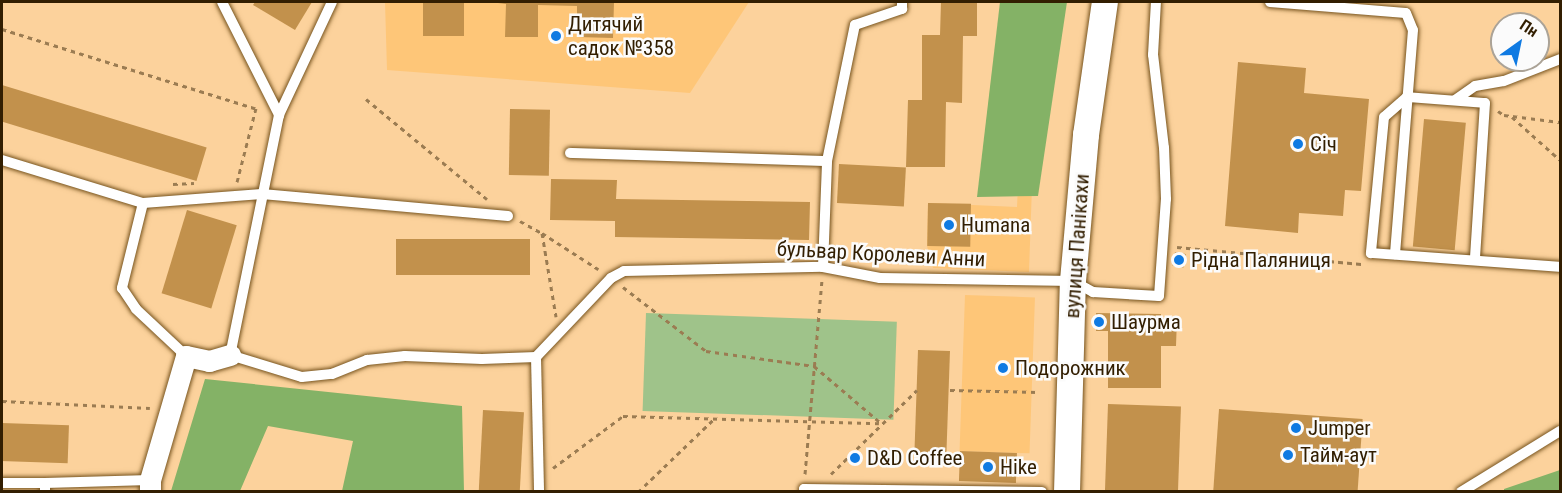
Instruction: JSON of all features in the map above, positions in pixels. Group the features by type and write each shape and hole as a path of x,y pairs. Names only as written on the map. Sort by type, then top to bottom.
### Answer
{"street":[{"name":"вулиця Панікахи","path":"1067,492 1073,280 1086,135 1105,2"},
{"path":"150,486 186,357 209,361 230,355"}],"lane":[{"path":"222,2 279,115"},
{"path":"332,2 279,115 230,355 302,377 332,374 367,360 405,356 482,359 536,357 611,278"},
{"path":"823,267 827,161 855,25 902,9 903,2"},
{"name":"бульвар Королеви Анни","path":"611,278 624,271 823,267 879,278 1073,280 1093,292 1159,296 1166,200 1164,148 1153,55 1156,2"},
{"path":"1270,2 1407,7 1413,30 1395,254"},
{"path":"1455,100 1475,86 1504,81 1560,59"},
{"path":"1475,259 1485,103 1407,97 1384,117 1371,253 1560,267"},
{"path":"570,153 827,161"},
{"path":"2,160 143,203 262,194 508,216"},
{"path":"143,203 122,288 136,309 186,357"},
{"path":"536,357 539,492"},
{"path":"1461,492 1560,431"},
{"path":"2,483 45,488 150,486"},
{"path":"804,490 1042,492"}],"path":[{"path":"2,29 279,115"},
{"path":"366,99 508,216 543,233 611,278 706,351 814,366 881,423"},
{"path":"1485,103 1504,115 1560,122"},
{"path":"236,184 256,108"},
{"path":"1510,116 1560,160"},
{"path":"172,185 204,183"},
{"path":"543,233 558,334"},
{"path":"804,490 823,267"},
{"path":"816,489 917,390"},
{"path":"950,390 1038,392"},
{"path":"2,401 170,410"},
{"path":"539,479 623,416 881,423"},
{"path":"638,492 715,418"}],"shaded area":[{"name":"Дитячий садок №358","path":"385,2 749,2 690,93 387,70"},
{"path":"1018,185 1032,186 1029,272 933,268 927,246 928,203 1017,207"},
{"path":"965,295 1035,297 1030,453 960,451"}],"green space":[{"path":"1000,2 1067,2 1038,196 977,197"},
{"path":"646,313 897,322 893,420 643,411"},
{"path":"205,379 462,406 464,491 342,491 353,441 268,426 240,491 171,491"},
{"path":"1560,470 1560,491 1504,491 1504,489"}],"building":[{"path":"255,2 312,2 295,30 253,5"},
{"path":"423,2 464,2 464,36 423,36"},
{"path":"490,2 614,2 613,38 577,37 577,6 538,5 538,37 505,37 506,4"},
{"path":"941,2 977,2 977,36 963,36 962,103 946,102 945,167 906,167 908,100 922,100 922,35 940,35"},
{"name":"Січ","path":"1238,62 1306,68 1304,93 1369,99 1361,191 1345,190 1343,216 1299,213 1298,233 1225,226"},
{"path":"2,85 207,148 196,181 2,122"},
{"path":"510,109 550,110 549,176 509,175"},
{"path":"1424,119 1466,123 1455,250 1413,247"},
{"path":"839,164 906,168 904,206 837,203"},
{"path":"551,179 617,180 616,199 810,202 809,240 615,237 615,221 550,220"},
{"name":"Humana","path":"928,203 971,204 970,247 927,246"},
{"path":"187,210 237,225 211,308 162,293"},
{"path":"396,239 530,239 530,275 396,275"},
{"name":"Рідна Паляниця","path":"1175,252 1186,254 1183,268 1173,266"},
{"path":"1096,313 1161,314 1161,318 1177,318 1176,346 1161,346 1161,388 1108,388 1108,331 1096,331"},
{"path":"918,350 950,351 946,454 914,453"},
{"path":"1108,404 1181,407 1178,492 1105,492"},
{"name":"Тайм-аут","path":"1219,409 1363,419 1358,492 1213,492"},
{"path":"483,410 524,412 520,492 479,492"},
{"path":"2,423 69,425 68,463 2,461"},
{"name":"Hike","path":"960,451 1017,453 1016,483 959,481"}],"place":[{"name":"Дитячий садок №358","path":"556,36"},
{"name":"Січ","path":"1298,144"},
{"name":"Humana","path":"949,225"},
{"name":"Рідна Паляниця","path":"1179,260"},
{"name":"Шаурма","path":"1099,322"},
{"name":"Подорожник","path":"1003,368"},
{"name":"Jumper","path":"1296,428"},
{"name":"Тайм-аут","path":"1288,455"},
{"name":"D&D Coffee","path":"855,458"},
{"name":"Hike","path":"988,467"}]}
